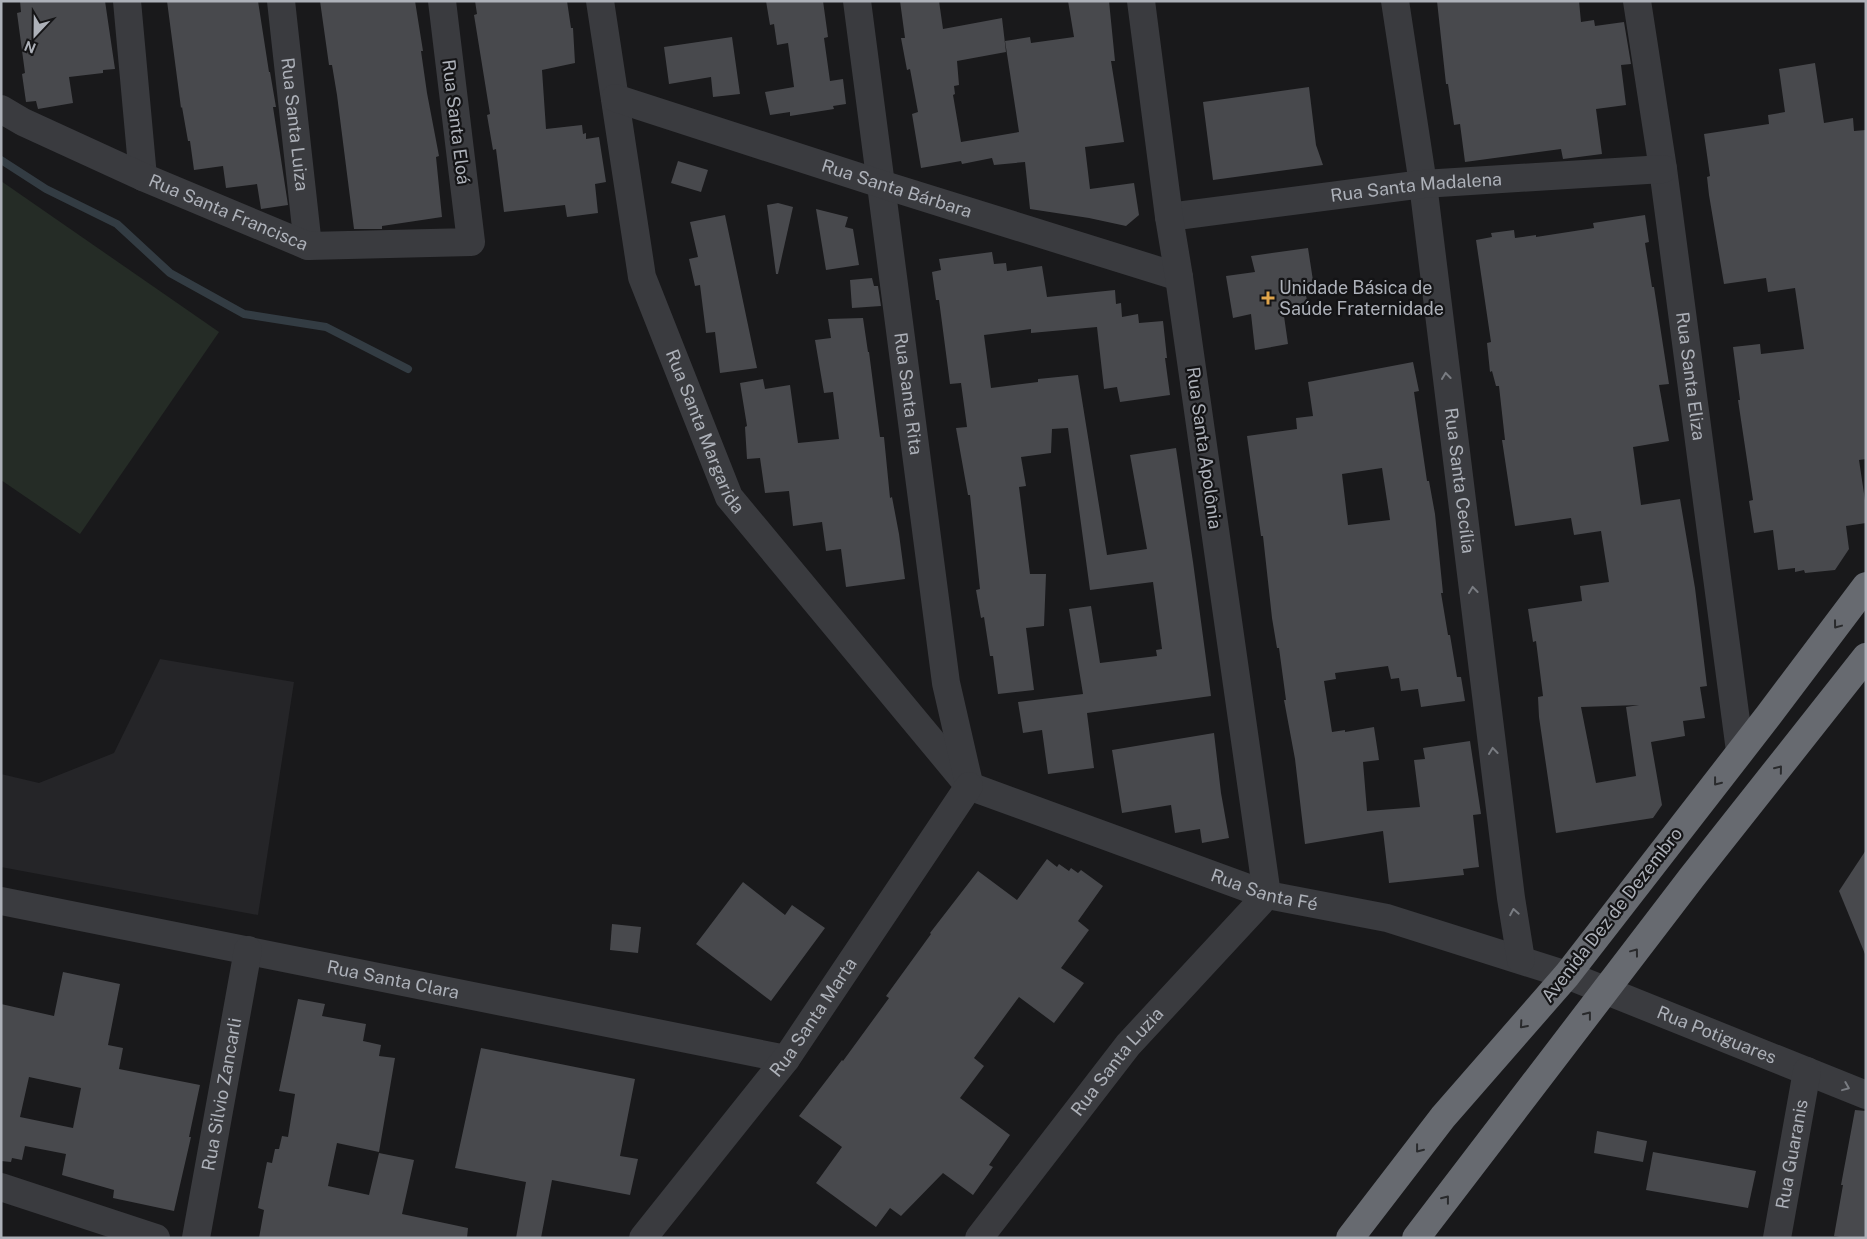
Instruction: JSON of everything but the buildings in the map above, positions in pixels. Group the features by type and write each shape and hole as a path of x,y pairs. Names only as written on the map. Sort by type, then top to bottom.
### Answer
{"highway":[{"name":"Avenida Dez de Dezembro","path":"1350,1238 1444,1117 1567,975 1866,586"},
{"path":"1416,1238 1692,877 1866,657"}],"street":[{"path":"127,1 143,177"},
{"name":"Rua Santa Luiza","path":"282,1 308,246"},
{"name":"Rua Santa Eloá","path":"442,1 471,242"},
{"name":"Rua Santa Margarida","path":"600,1 642,277 728,497 969,786"},
{"name":"Rua Santa Rita","path":"857,1 946,683 969,786"},
{"name":"Rua Santa Apolônia","path":"1141,1 1169,217 1267,895"},
{"name":"Rua Santa Cecília","path":"1395,1 1423,184 1511,898 1521,960"},
{"name":"Rua Santa Eliza","path":"1637,1 1663,169 1740,751"},
{"name":"Rua Santa Bárbara","path":"615,98 881,184 1179,277"},
{"name":"Rua Santa Francisca","path":"1,109 23,122 143,177 308,246 471,242"},
{"name":"Rua Santa Madalena","path":"1169,217 1423,184 1663,169"},
{"name":"Rua Santa Fé","path":"969,786 1267,895 1387,918 1567,975"},
{"name":"Rua Santa Marta","path":"643,1238 786,1059 969,786"},
{"name":"Rua Santa Luzia","path":"979,1238 1128,1045 1267,895"},
{"name":"Rua Santa Clara","path":"1,900 786,1059"},
{"name":"Rua Silvio Zancarli","path":"196,1238 248,950"},
{"name":"Rua Potiguares","path":"1567,975 1866,1095"},
{"name":"Rua Guaranis","path":"1776,1238 1807,1071"},
{"path":"1,1187 156,1238"}],"shaded area":[{"path":"1,181 219,332 80,534 1,480"},
{"path":"160,659 294,682 258,915 1,867 1,774 39,783 114,753"}],"waterway":[{"path":"1,160 46,189 117,224 170,273 244,314 326,327 408,369"}],"place":[{"name":"Unidade Básica de Saúde Fraternidade","path":"1268,298"}]}
